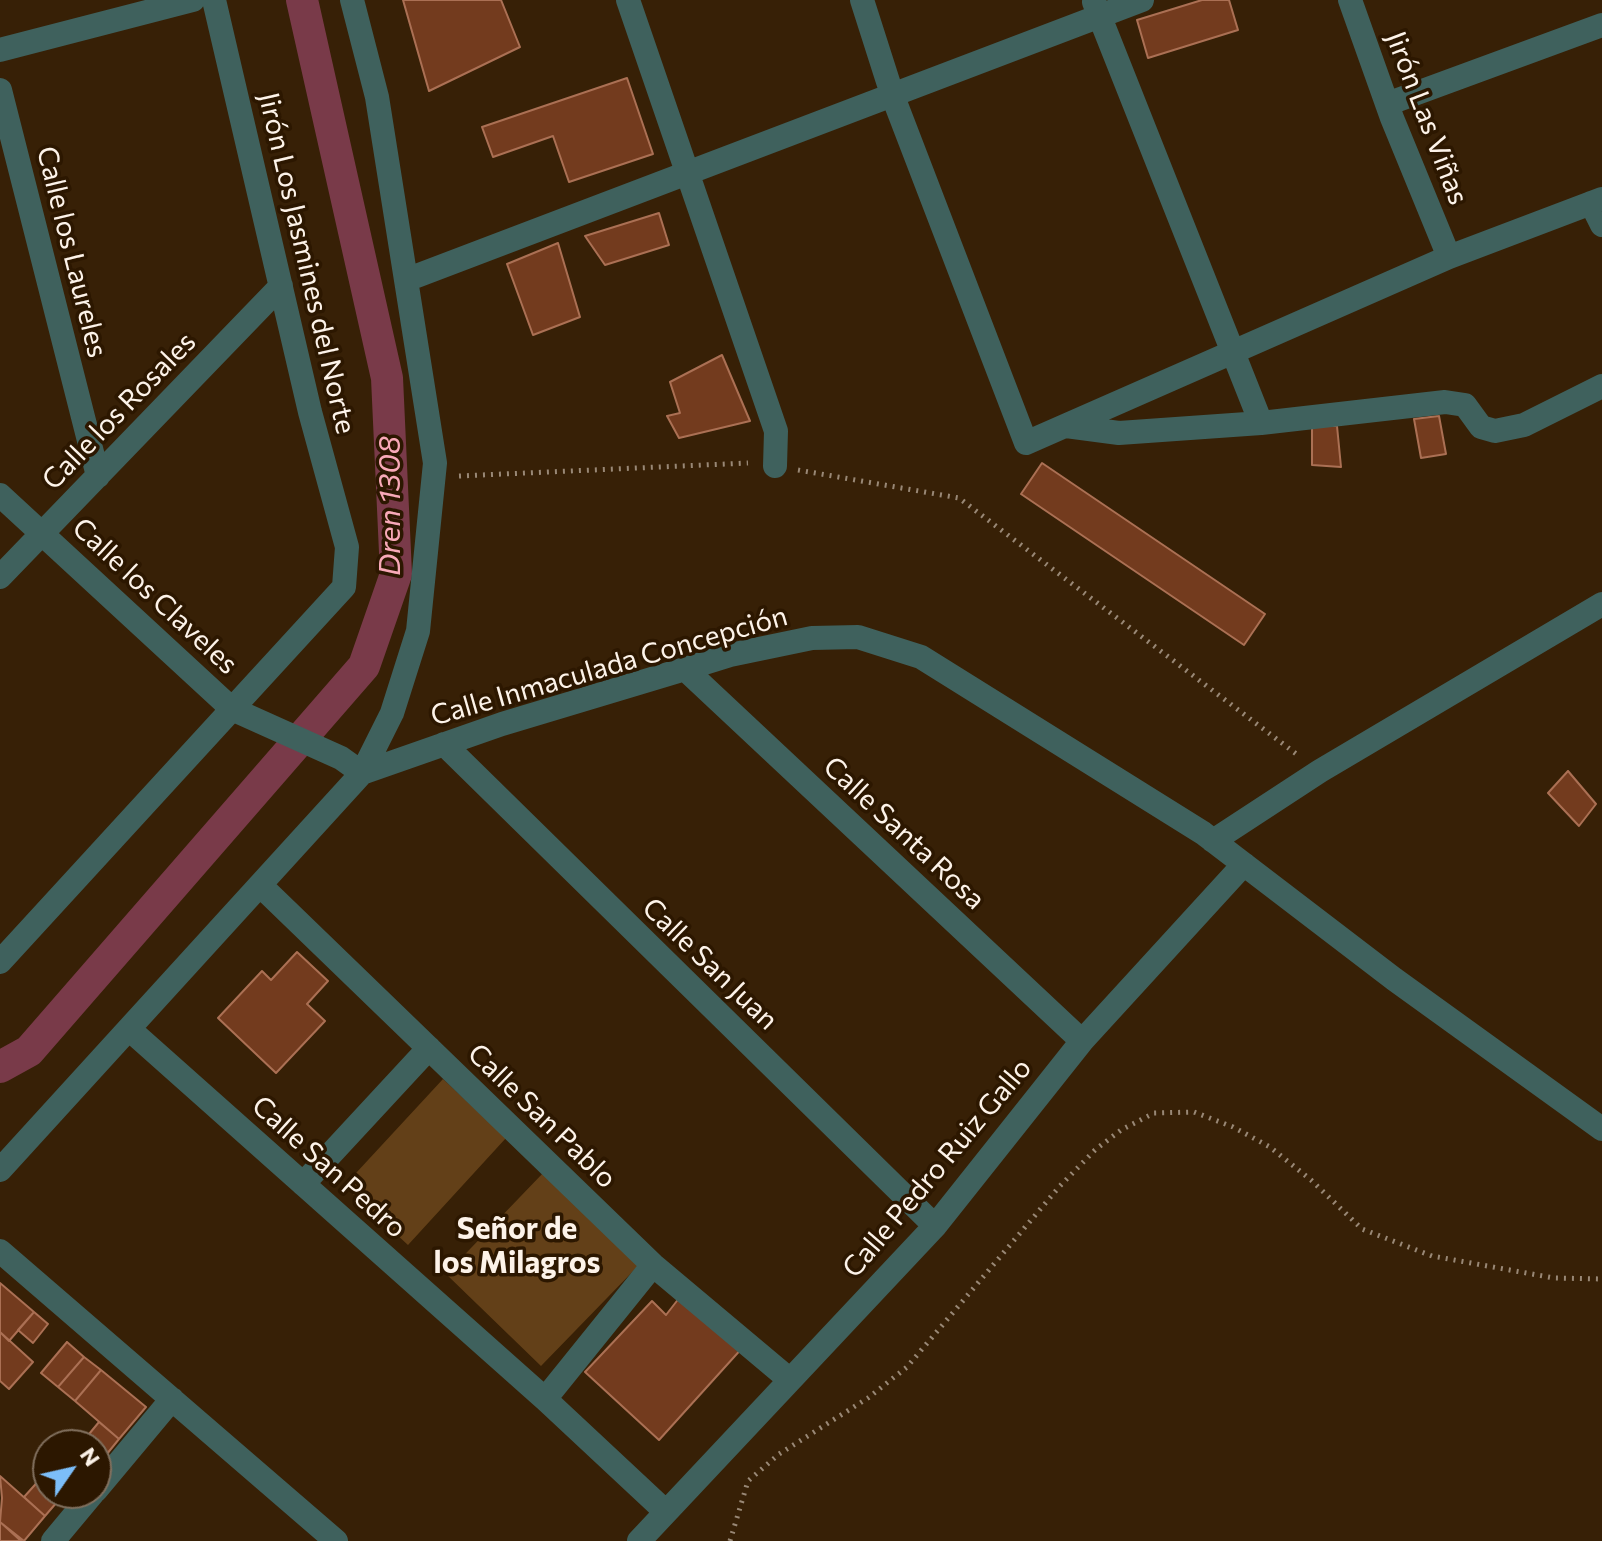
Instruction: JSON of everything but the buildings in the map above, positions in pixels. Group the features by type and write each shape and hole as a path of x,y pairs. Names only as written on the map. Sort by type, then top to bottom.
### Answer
{"street":[{"path":"0,50 193,0"},
{"name":"Jirón Los Jasmines del Norte","path":"214,0 310,412 347,547 344,587 232,709"},
{"path":"0,1170 362,773 392,713 418,631 435,463 377,97 352,0"},
{"path":"628,0 776,431 775,466"},
{"path":"862,0 892,94 1026,443 1449,257 1598,209"},
{"path":"406,280 892,94 1096,8 1142,0"},
{"name":"Jirón Las Viñas","path":"1350,0 1387,104 1449,257"},
{"path":"1096,8 1261,423"},
{"path":"1387,104 1602,25"},
{"name":"Calle los Laureles","path":"0,90 98,476"},
{"name":"Calle los Rosales","path":"0,577 281,286"},
{"path":"1064,426 1119,433 1261,423 1445,402 1465,405 1481,427 1495,431 1524,425 1602,386"},
{"name":"Calle los Claveles","path":"0,495 232,709 341,758 362,773"},
{"path":"1213,841 1320,771 1602,604"},
{"name":"Calle Inmaculada Concepción","path":"362,773 444,744 730,655 812,638 858,637 921,657 1213,841 1394,979 1602,1129"},
{"name":"Calle Santa Rosa","path":"685,669 1082,1041"},
{"path":"0,962 232,709"},
{"name":"Calle San Juan","path":"444,744 935,1226"},
{"name":"Calle Pedro Ruiz Gallo","path":"639,1541 935,1226 1082,1041 1244,864"},
{"name":"Calle San Pablo","path":"260,885 653,1265 790,1380"},
{"name":"Calle San Pedro","path":"129,1029 545,1399 666,1512"},
{"path":"303,1184 429,1048"},
{"path":"1,1254 172,1399 328,1539"},
{"path":"545,1399 653,1265"},
{"path":"112,1471 172,1399"},
{"path":"53,1541 80,1509"}],"path":[{"path":"434,477 754,463 959,498 1320,771"},
{"path":"730,1541 748,1481 779,1454 868,1398 907,1367 1086,1159 1121,1130 1154,1113 1194,1112 1233,1127 1270,1147 1311,1180 1362,1229 1432,1256 1554,1278 1602,1279"}],"shaded area":[{"path":"443,1079 506,1138 408,1245 344,1186"},
{"path":"544,1172 640,1264 541,1366 446,1274"}],"waterway":[{"name":"Dren 1308","path":"0,1067 29,1051 364,666 396,574 387,378 302,0"}],"district":[{"name":"Señor de los Milagros","path":"517,1246"}]}
